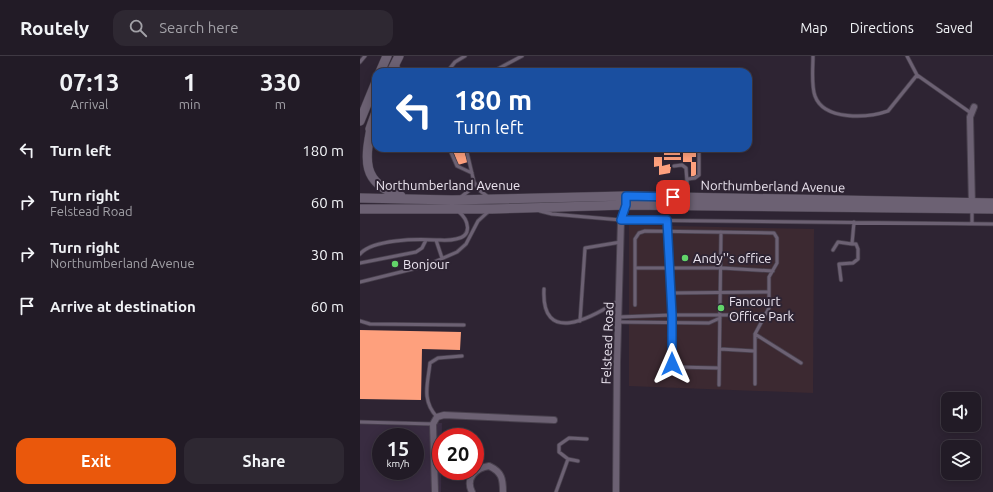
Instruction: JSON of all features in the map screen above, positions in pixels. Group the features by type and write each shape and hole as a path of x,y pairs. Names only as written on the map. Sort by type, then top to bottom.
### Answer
{"main road":[{"path":"382,68 387,56"},
{"path":"393,68 399,56"},
{"path":"360,121 372,92"},
{"path":"360,154 372,123"},
{"path":"372,123 366,156 368,172 383,189 414,200"},
{"name":"Northumberland Avenue","path":"360,198 414,200 492,209 688,198 972,206 993,209"},
{"name":"Northumberland Avenue","path":"360,208 377,209 453,204 494,199 972,206 993,202"},
{"path":"360,212 377,209"}],"street":[{"path":"972,110 972,206"},
{"name":"Felstead Road","path":"616,492 617,362 620,300 621,220 626,201"},
{"path":"435,492 433,424 437,416 444,415 554,420"},
{"path":"472,492 470,488 471,479 476,471 489,466 501,474 503,480 503,492"}],"lane":[{"path":"360,62 365,56"},
{"path":"398,68 399,56"},
{"path":"450,68 455,62 465,56"},
{"path":"500,68 522,56"},
{"path":"813,56 815,96 826,109 844,116 888,111 917,75"},
{"path":"907,56 917,75 972,110"},
{"path":"451,152 457,166 472,173"},
{"path":"467,152 474,182 482,193 494,199"},
{"path":"688,179 695,178 699,175 699,152"},
{"path":"674,166 682,166 686,168 688,179 688,198"},
{"path":"360,254 369,247 404,240 455,240 467,233 467,221 453,204 468,192 474,182"},
{"path":"972,206 972,224"},
{"path":"530,208 552,214 621,220 993,224"},
{"path":"360,282 425,266 462,248 470,237 478,220 492,209"},
{"path":"667,220 673,322 672,361 674,366 720,368"},
{"path":"852,244 854,222"},
{"path":"635,305 635,239 638,233 645,231 774,234 777,238 777,263 769,278 769,308 755,334 755,384"},
{"path":"719,385 722,268 721,232"},
{"path":"360,263 416,252 422,248 426,240"},
{"path":"436,240 442,258"},
{"path":"580,321 585,248 621,242"},
{"path":"834,250 838,242 856,244 858,249 858,259 853,263 839,264 841,280"},
{"path":"635,268 722,268 773,271"},
{"path":"544,289 544,307 550,318 562,323 580,321 596,314 620,300"},
{"path":"671,293 769,292"},
{"path":"619,320 672,315 721,317 765,315"},
{"path":"695,315 695,323"},
{"path":"619,320 709,323 721,317"},
{"path":"360,321 370,324 464,325"},
{"path":"755,334 801,363"},
{"path":"720,349 754,351"},
{"path":"437,416 430,409 426,400 430,363 438,358 462,356"},
{"path":"360,422 433,424"},
{"path":"578,462 568,459 559,452 559,445 561,442 569,438 587,439"},
{"path":"556,492 568,459"}],"shaded area":[{"name":"Fancourt Office Park","path":"629,225 814,229 813,393 629,386"},
{"path":"360,422 442,423 442,428 432,428 432,480 441,480 441,492 360,492"}],"building":[{"path":"453,152 464,152 468,162 458,165"},
{"path":"664,152 680,152 680,155 664,155"},
{"path":"683,152 696,152 696,157 692,157 692,162 683,162"},
{"path":"654,157 662,157 662,166 670,164 670,173 659,175 659,166 654,167"},
{"path":"664,157 681,157 681,160 664,160"},
{"path":"691,162 696,162 696,177 691,177"},
{"path":"360,330 461,332 460,350 422,349 421,400 360,399"}],"place":[{"name":"Andy''s office","path":"685,258"},
{"name":"Bonjour","path":"395,264"},
{"name":"Fancourt Office Park","path":"721,308"}],"route":[{"path":"672,364 672,315 667,220 621,220 626,205 626,196 673,197"}]}
